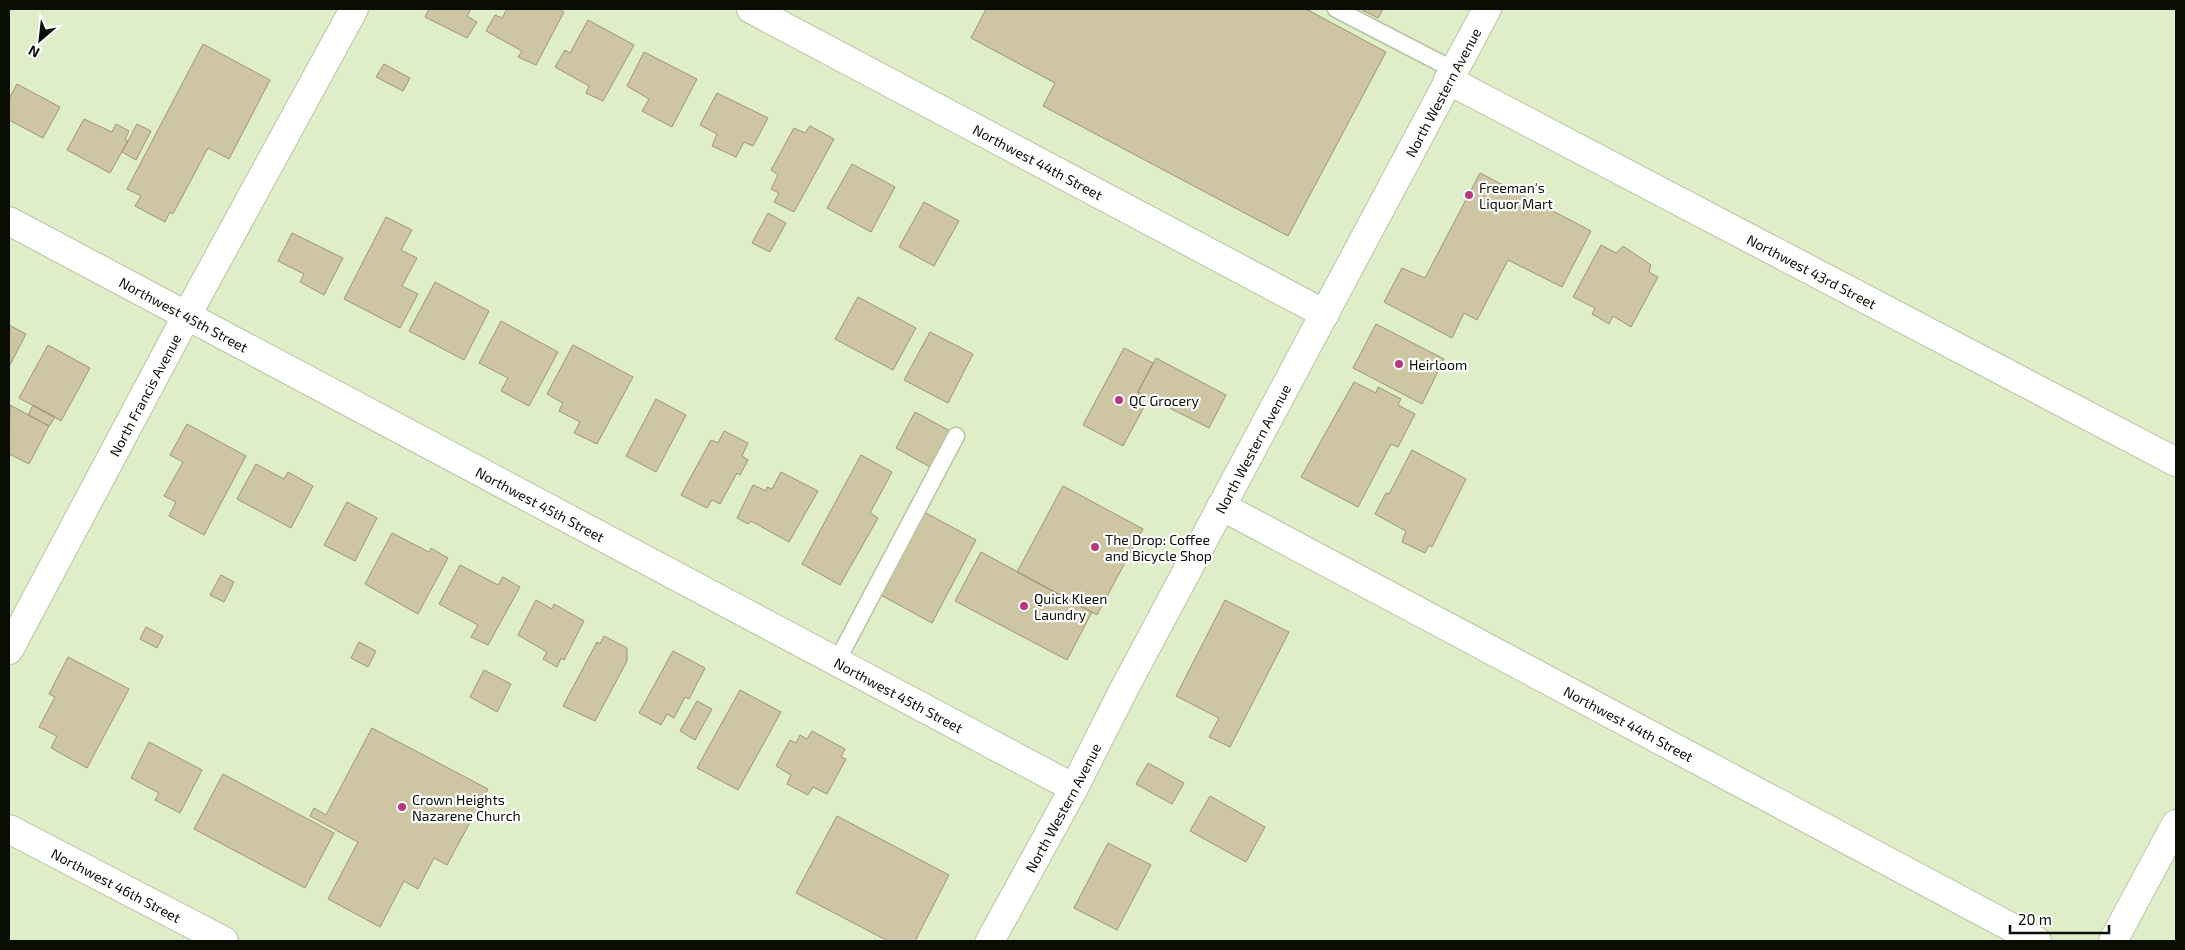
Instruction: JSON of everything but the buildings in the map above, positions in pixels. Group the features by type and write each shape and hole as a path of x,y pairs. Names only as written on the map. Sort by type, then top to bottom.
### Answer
{"street":[{"name":"North Francis Avenue","path":"9,650 187,315 354,9"},
{"name":"Northwest 44th Street","path":"751,9 1325,314"},
{"name":"North Western Avenue","path":"990,941 1074,788 1221,506 1487,9"},
{"name":"Northwest 43rd Street","path":"1451,75 2176,462"},
{"name":"Northwest 45th Street","path":"9,221 1074,788"},
{"name":"Northwest 44th Street","path":"1221,506 2036,941"},
{"path":"2113,941 2176,824"},
{"name":"Northwest 46th Street","path":"9,829 224,941"}],"lane":[{"path":"1336,9 1451,75"},
{"path":"837,661 956,436"}],"place":[{"name":"Freeman's Liquor Mart","path":"1469,195"},
{"name":"Heirloom","path":"1399,364"},
{"name":"QC Grocery","path":"1119,400"},
{"name":"The Drop: Coffee and Bicycle Shop","path":"1095,547"},
{"name":"Quick Kleen Laundry","path":"1024,606"},
{"name":"Crown Heights Nazarene Church","path":"402,807"}]}
